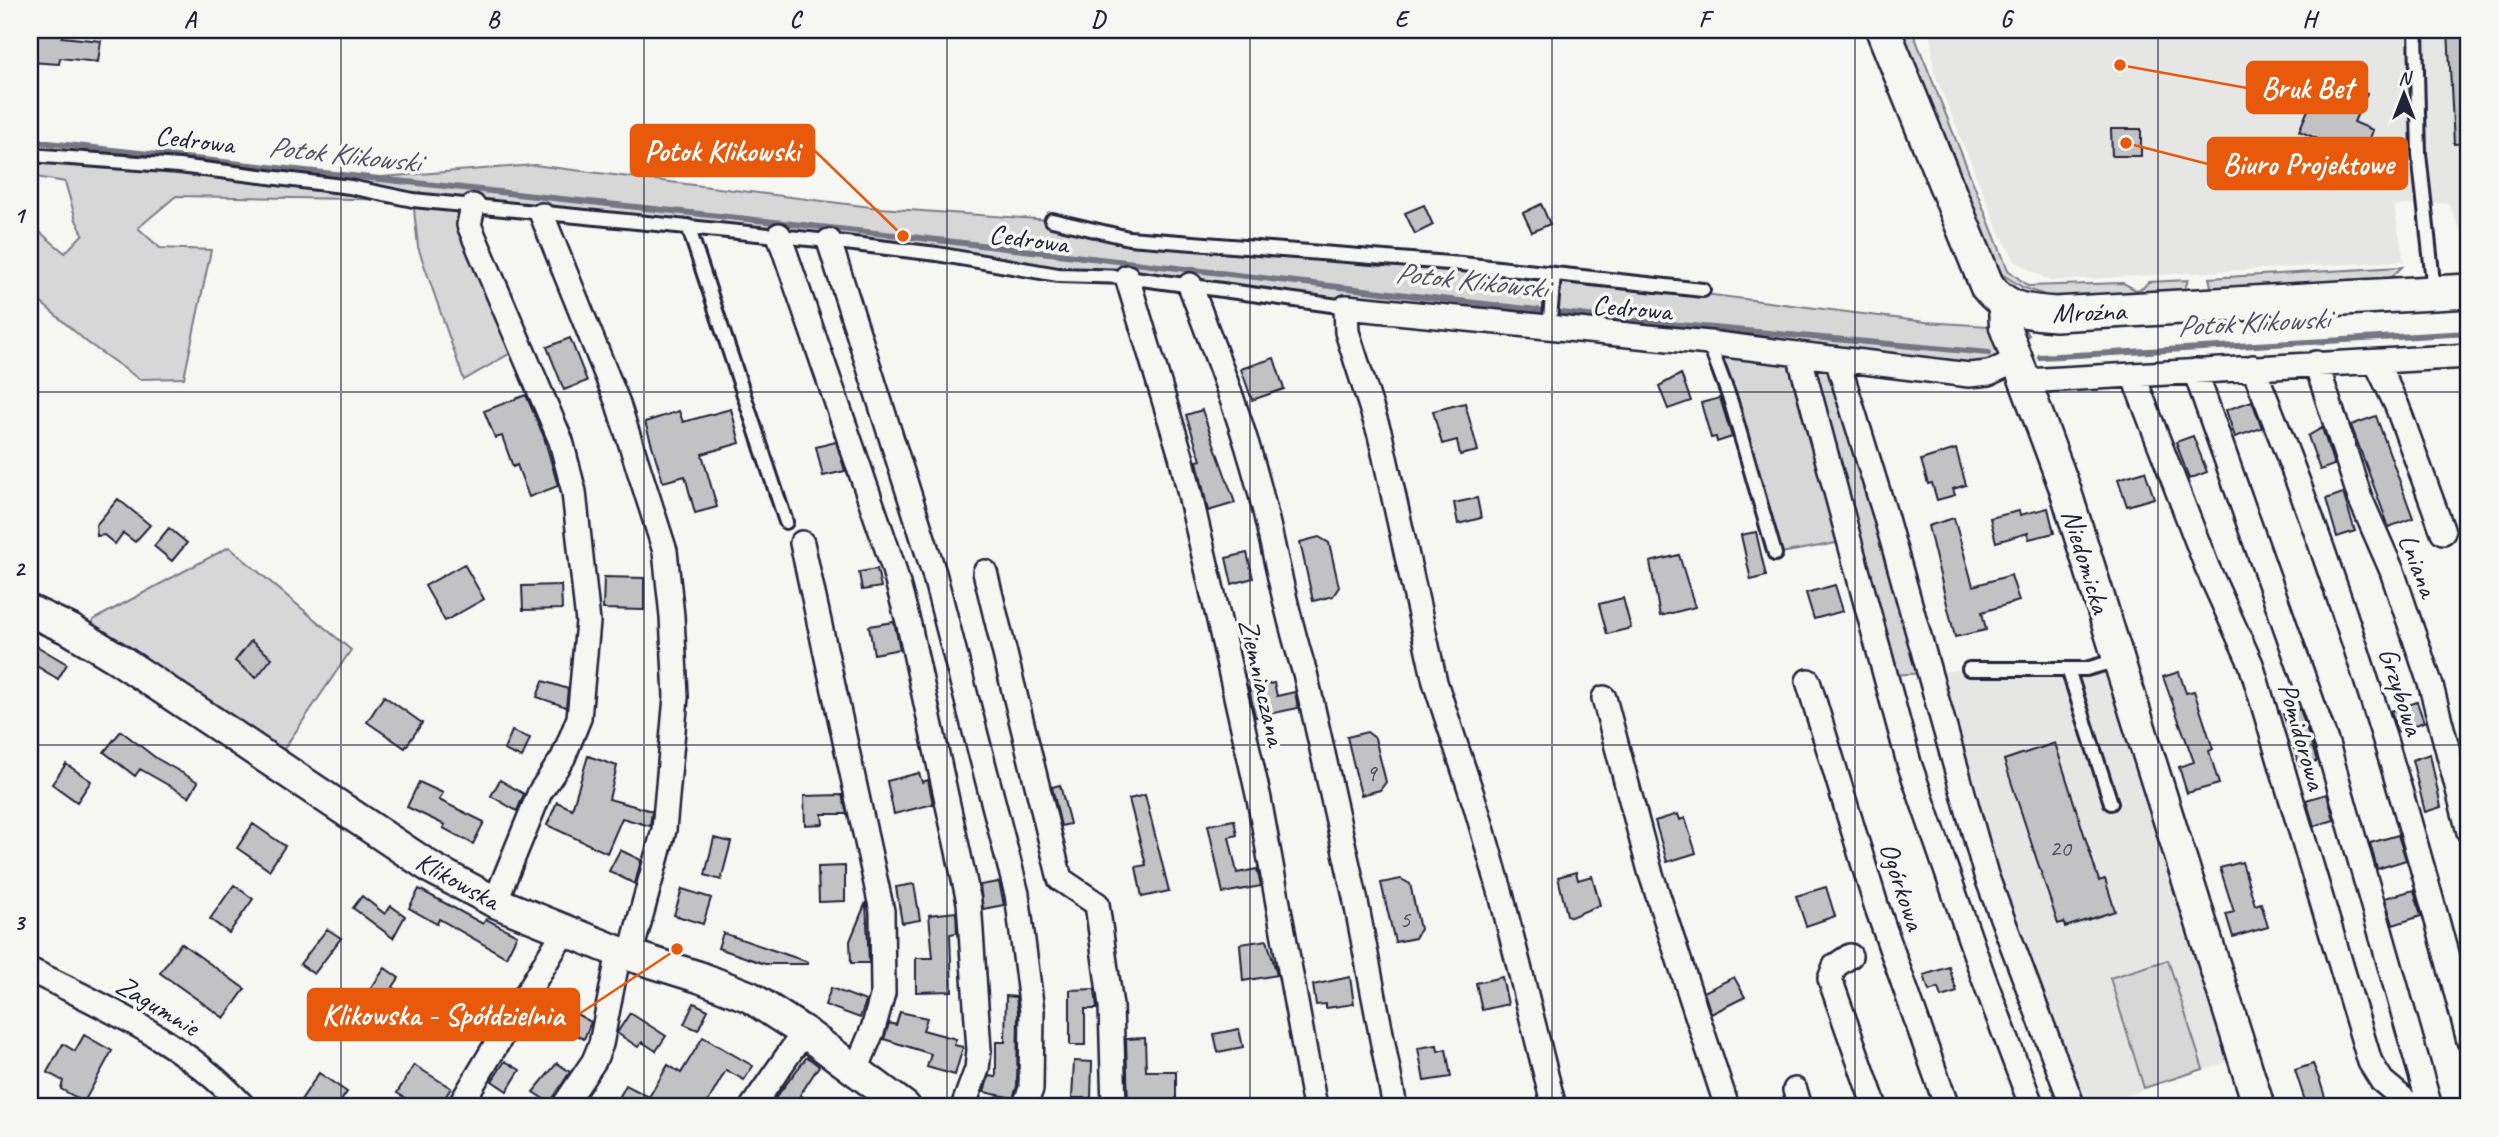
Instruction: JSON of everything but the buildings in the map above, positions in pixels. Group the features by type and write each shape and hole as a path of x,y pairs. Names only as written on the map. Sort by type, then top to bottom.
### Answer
{"main road":[{"name":"Niedomicka","path":"1883,30 1987,286 2004,305"},
{"name":"Mroźna","path":"2004,305 2017,310 2055,314 2469,291"}],"street":[{"path":"473,206 469,225 561,441 574,492 588,622 579,718 563,758 540,792 495,902"},
{"path":"542,215 617,401 665,551 676,697 664,830 624,954 601,1044 594,1061 563,1107"},
{"path":"779,235 893,566 934,731 969,902 979,1050 977,1069 964,1107"},
{"path":"829,241 934,573 1017,894 1032,1011 1031,1089 1024,1107"},
{"name":"Ziemniaczana","path":"1127,277 1181,456 1218,616 1259,799 1315,1107"},
{"name":"Ziemniaczana","path":"1191,285 1220,361 1255,474 1293,638 1305,673 1355,897 1395,1107"},
{"name":"Niedomicka","path":"2004,305 2004,323 2064,486 2259,1107"},
{"path":"1346,307 1347,332 1380,435 1435,682 1494,869 1535,1023 1554,1107"},
{"name":"Cedrowa","path":"1346,307 1709,343 1969,375 2022,371 2133,375 2469,356"},
{"path":"1799,354 1909,764 2032,1107"},
{"path":"1837,359 1884,511 1986,875 2073,1107"},
{"path":"2376,362 2397,406 2443,532"},
{"name":"Lniana","path":"2316,363 2360,498 2392,571 2422,661 2469,832"},
{"name":"Grzybowa","path":"2253,367 2297,476 2381,722 2435,904 2469,1041"},
{"name":"Pomidorowa","path":"2195,371 2328,747 2430,1107"},
{"name":"Pomidorowa","path":"2133,375 2207,567 2251,664 2370,1062 2382,1082 2413,1107"},
{"path":"802,543 882,911 883,993 873,1028 856,1070"},
{"path":"985,572 1060,879 1097,904 1111,1006 1114,1107"},
{"name":"Klikowska","path":"30,611 71,630 117,658 423,863 495,902 624,954 699,977 750,997 804,1032 905,1107"},
{"name":"Ogórkowa","path":"1808,681 1876,905 1947,1107"},
{"path":"1604,698 1650,871 1727,1107"},
{"path":"458,1107 565,930"},
{"path":"1850,956 1835,966 1830,979 1875,1107"},
{"name":"Zagumnie","path":"30,970 142,1026 216,1076 244,1107"},
{"path":"752,1107 804,1032"}],"lane":[{"path":"2416,30 2419,154 2435,293"},
{"name":"Cedrowa","path":"30,155 179,166 542,215 779,235 937,254 1058,275 1127,277 1346,307"},
{"path":"1052,220 1129,238 1462,264 1703,290"},
{"path":"688,226 786,522"},
{"path":"1549,329 1554,275"},
{"path":"1709,343 1738,424 1774,554"},
{"path":"1969,669 2068,669 2104,666 2118,660"},
{"path":"2068,669 2110,803"}],"shaded area":[{"path":"1898,30 1912,30 2008,270 2028,286 2123,283 2136,290 2143,288 2148,282 2188,280 2182,296 2065,302 2022,287 2000,273"},
{"path":"1927,30 2469,30 2469,249 2448,203 2394,206 2404,261 2050,281 2015,261 1998,229 1934,72 1931,38"},
{"path":"30,141 369,178 534,165 879,208 1052,220 1078,218 1154,238 1554,275 1926,322 2004,327 2004,305 2029,335 1990,363 1989,373 1837,359 1929,673 1888,675 1848,541 1775,554 1709,343 1046,272 473,206 521,347 464,380 418,247 413,200 176,196 138,228 160,248 211,250 184,378 139,379 88,343 30,293 30,224 65,253 83,234 65,182 30,176"},
{"path":"2402,267 2385,283 2213,294 2209,278"},
{"path":"229,547 351,650 273,765 91,642 93,620"},
{"path":"2118,660 2243,1057 2092,1107 2073,1107 1929,673 1969,669 2086,669"},
{"path":"2168,960 2203,1069 2144,1088 2110,978"}],"waterway":[{"name":"Potok Klikowski","path":"30,141 903,236 1614,319 1989,353"},
{"name":"Potok Klikowski","path":"2040,357 2469,333"}],"place":[{"name":"Bruk Bet","path":"2120,65"},
{"name":"Biuro Projektowe","path":"2126,143"},
{"name":"Potok Klikowski","path":"903,236"},
{"name":"Klikowska - Spółdzielnia","path":"677,949"}]}
